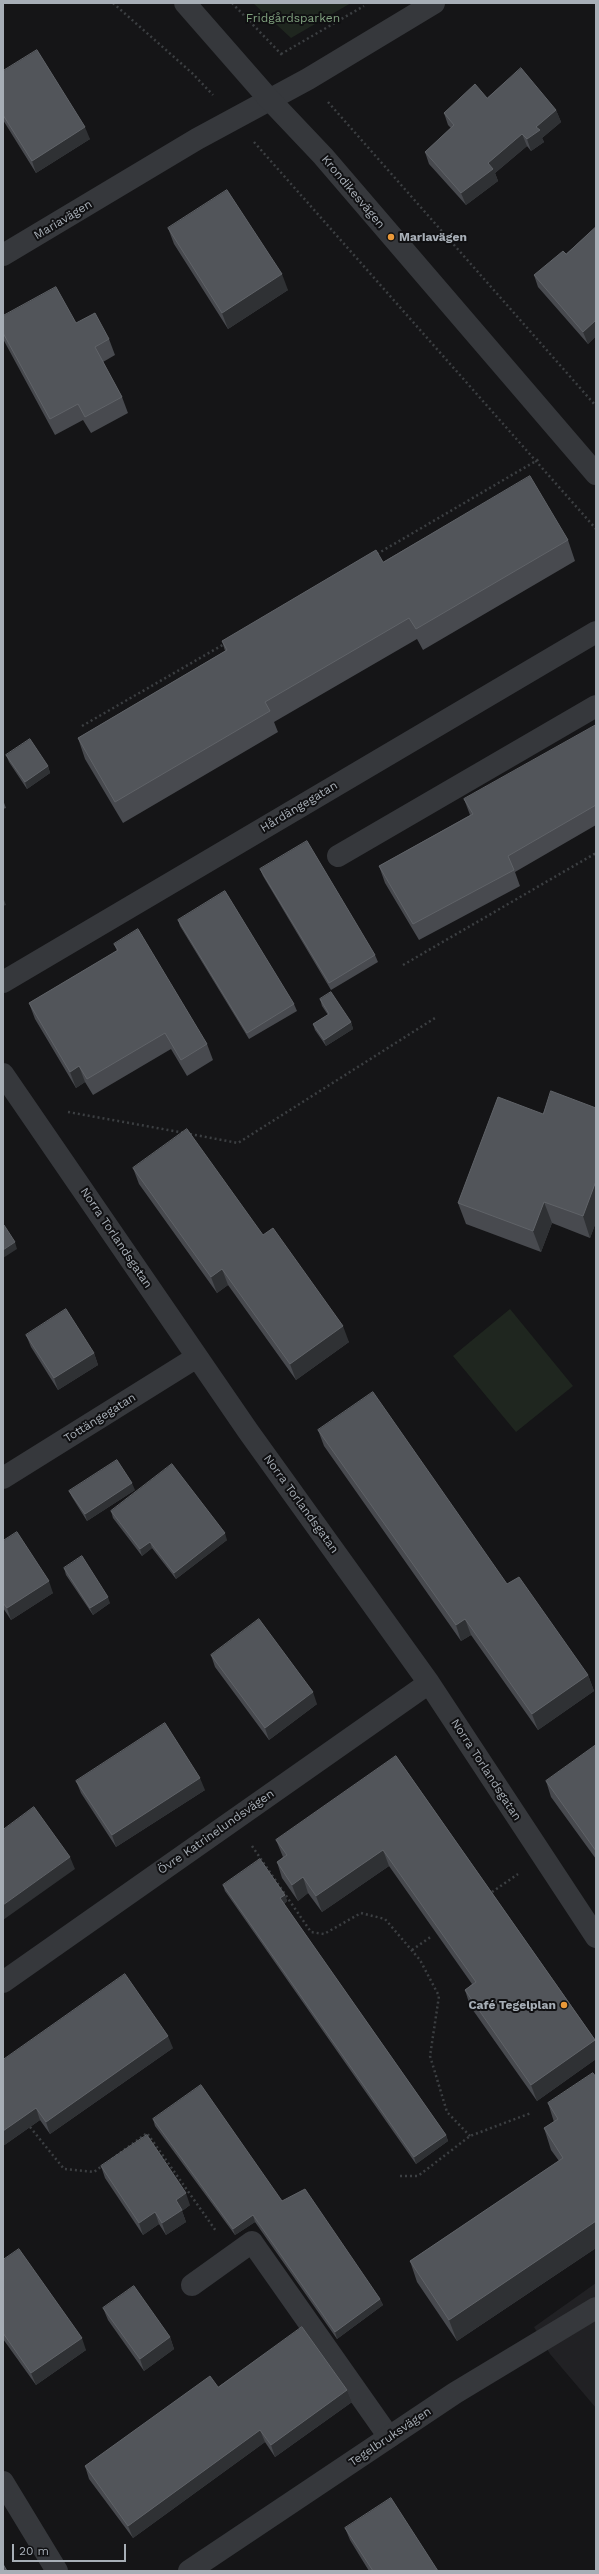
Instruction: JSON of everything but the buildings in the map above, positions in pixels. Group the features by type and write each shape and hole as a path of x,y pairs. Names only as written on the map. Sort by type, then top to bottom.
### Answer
{"street":[{"name":"Krondikesvägen","path":"185,3 269,99 323,156 596,474"},
{"name":"Mariavägen","path":"3,255 233,118 308,79 434,3"},
{"name":"Hårdängegatan","path":"3,982 596,633"},
{"path":"338,856 596,706"},
{"name":"Norra Torlandsgatan","path":"3,1074 197,1357 429,1683 596,1937"},
{"name":"Tottängegatan","path":"3,1478 197,1357"},
{"name":"Övre Katrinelundsvägen","path":"3,1982 429,1683"},
{"path":"192,2285 252,2242 389,2437"},
{"name":"Tegelbruksvägen","path":"189,2571 456,2393 596,2308"},
{"path":"3,2482 57,2571"}],"path":[{"path":"113,3 192,73 596,529"},
{"path":"232,3 281,54 308,79 596,406"},
{"path":"281,54 369,3"},
{"path":"371,558 536,461 566,440"},
{"path":"82,726 227,642"},
{"path":"403,965 596,853"},
{"path":"24,1104 238,1143 435,1018"},
{"path":"234,1820 311,1932 324,1934 361,1913 385,1919 420,1960 438,1996 430,2056 447,2112 470,2136"},
{"path":"412,1950 432,1936"},
{"path":"400,2176 418,2176 470,2136 531,2113"},
{"path":"30,2127 64,2169 94,2172 147,2133 233,2256"}],"shaded area":[{"path":"596,2283 596,2408 550,2354 534,2327"}],"green space":[{"name":"Fridgårdsparken","path":"253,3 351,3 291,38"},
{"path":"510,1309 573,1386 516,1432 453,1356"}],"place":[{"name":"Mariavägen","path":"391,237"},
{"name":"Café Tegelplan","path":"564,2005"}]}
